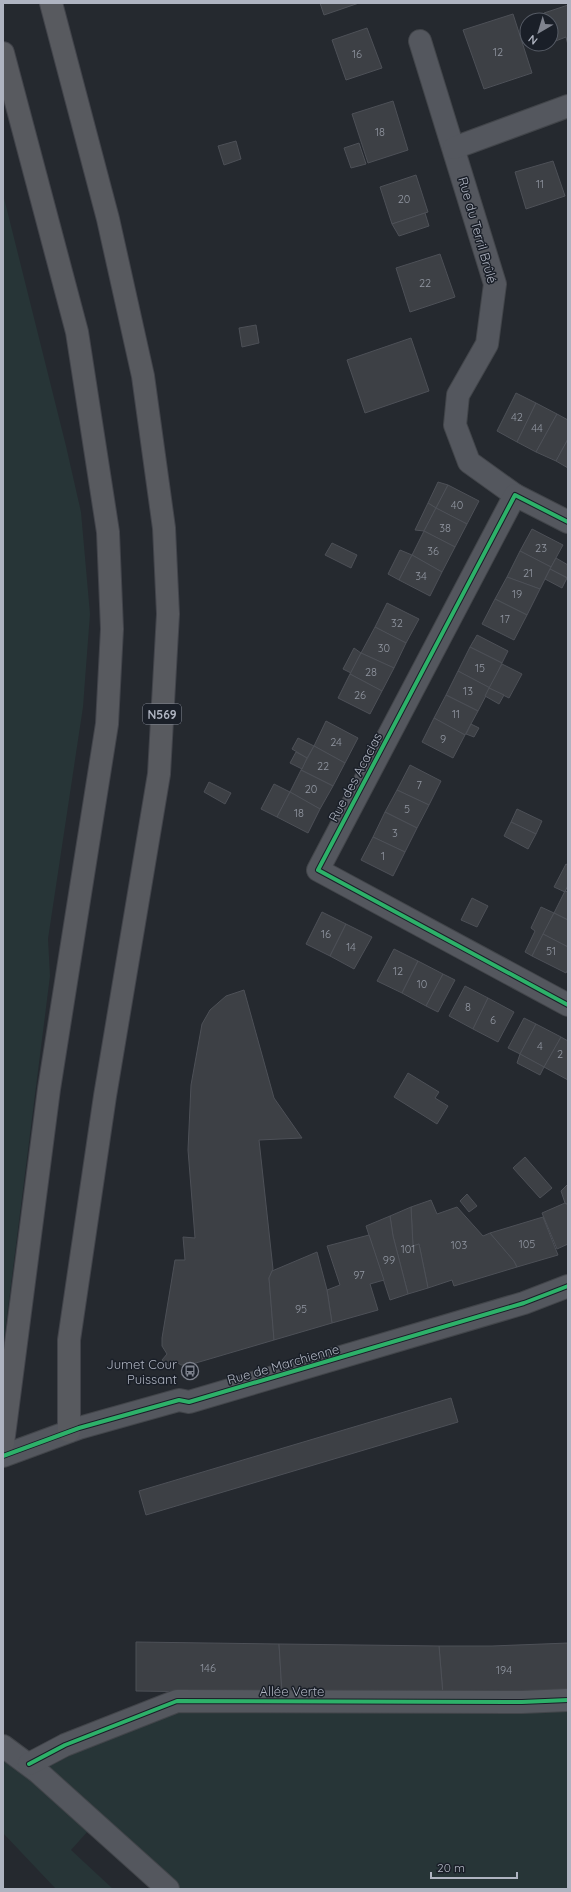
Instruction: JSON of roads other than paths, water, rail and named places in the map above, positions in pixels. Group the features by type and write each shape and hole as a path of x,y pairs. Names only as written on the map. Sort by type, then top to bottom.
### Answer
{"highway":[{"name":"N569","path":"50,3 108,219 143,376 164,528 168,614 160,774 105,1096 69,1340 69,1431"},
{"path":"3,53 77,332 108,532 112,630 108,724 50,1090 3,1443"}],"street":[{"name":"Rue du Terril Brûlé","path":"420,41 495,284 487,344 458,395 454,425 469,462 515,495"},
{"path":"454,148 568,106"},
{"path":"515,495 568,522"},
{"name":"Rue des Acacias","path":"515,495 318,870 568,1005"},
{"name":"Rue de Marchienne","path":"3,1456 69,1431 179,1400 189,1402 524,1303 568,1286"},
{"name":"Allée Verte","path":"30,1764 65,1745 177,1700 522,1702 568,1700"},
{"path":"3,1746 30,1764 168,1889"}],"place":[{"name":"Jumet Cour Puissant","path":"190,1371"}]}
